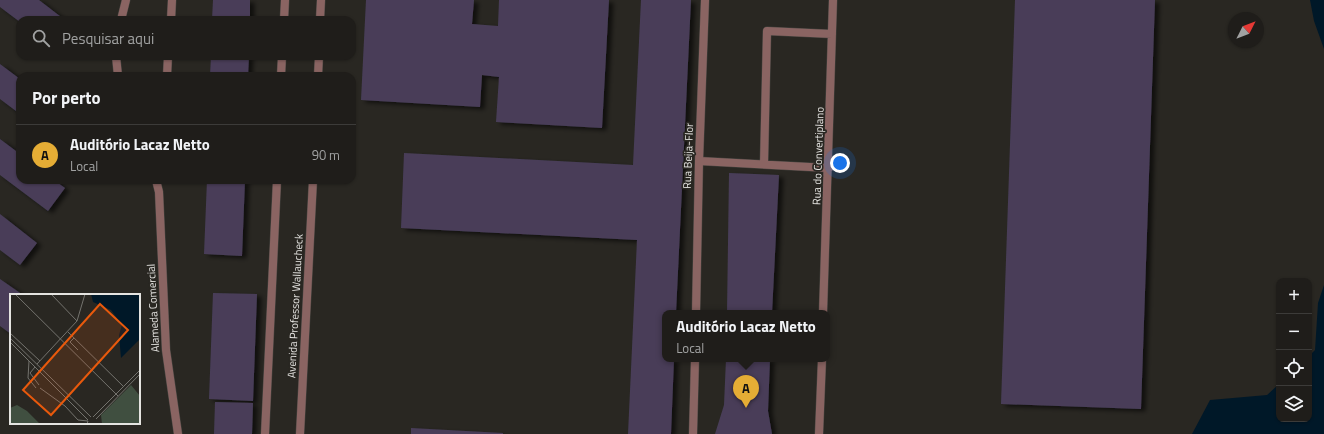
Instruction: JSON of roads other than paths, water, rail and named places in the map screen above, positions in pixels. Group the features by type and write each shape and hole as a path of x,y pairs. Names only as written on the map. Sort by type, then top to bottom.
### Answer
{"lane":[{"path":"122,16 126,0"},
{"path":"171,16 172,0"},
{"path":"284,16 285,0"},
{"path":"320,16 321,0"},
{"name":"Rua Beija-Flor","path":"696,310 699,161 705,0"},
{"name":"Rua do Convertiplano","path":"823,310 829,168 833,0"},
{"path":"764,164 767,31 832,34"},
{"path":"116,60 118,72"},
{"path":"166,72 168,60"},
{"path":"282,60 282,72"},
{"path":"318,60 318,72"},
{"path":"699,161 829,168"},
{"name":"Alameda Comercial","path":"157,184 159,192 166,350 178,434"},
{"path":"265,434 277,184"},
{"name":"Avenida Professor Wallaucheck","path":"300,434 313,184"},
{"path":"693,434 695,362"},
{"path":"819,434 822,362"}],"water":[{"path":"1310,0 1324,0 1324,49 1314,21"},
{"path":"1324,285 1324,434 1192,434 1210,400 1267,395 1276,387 1276,422 1312,422 1312,353 1315,350 1318,303"}],"place":[{"name":"Auditório Lacaz Netto","path":"746,408"}]}
